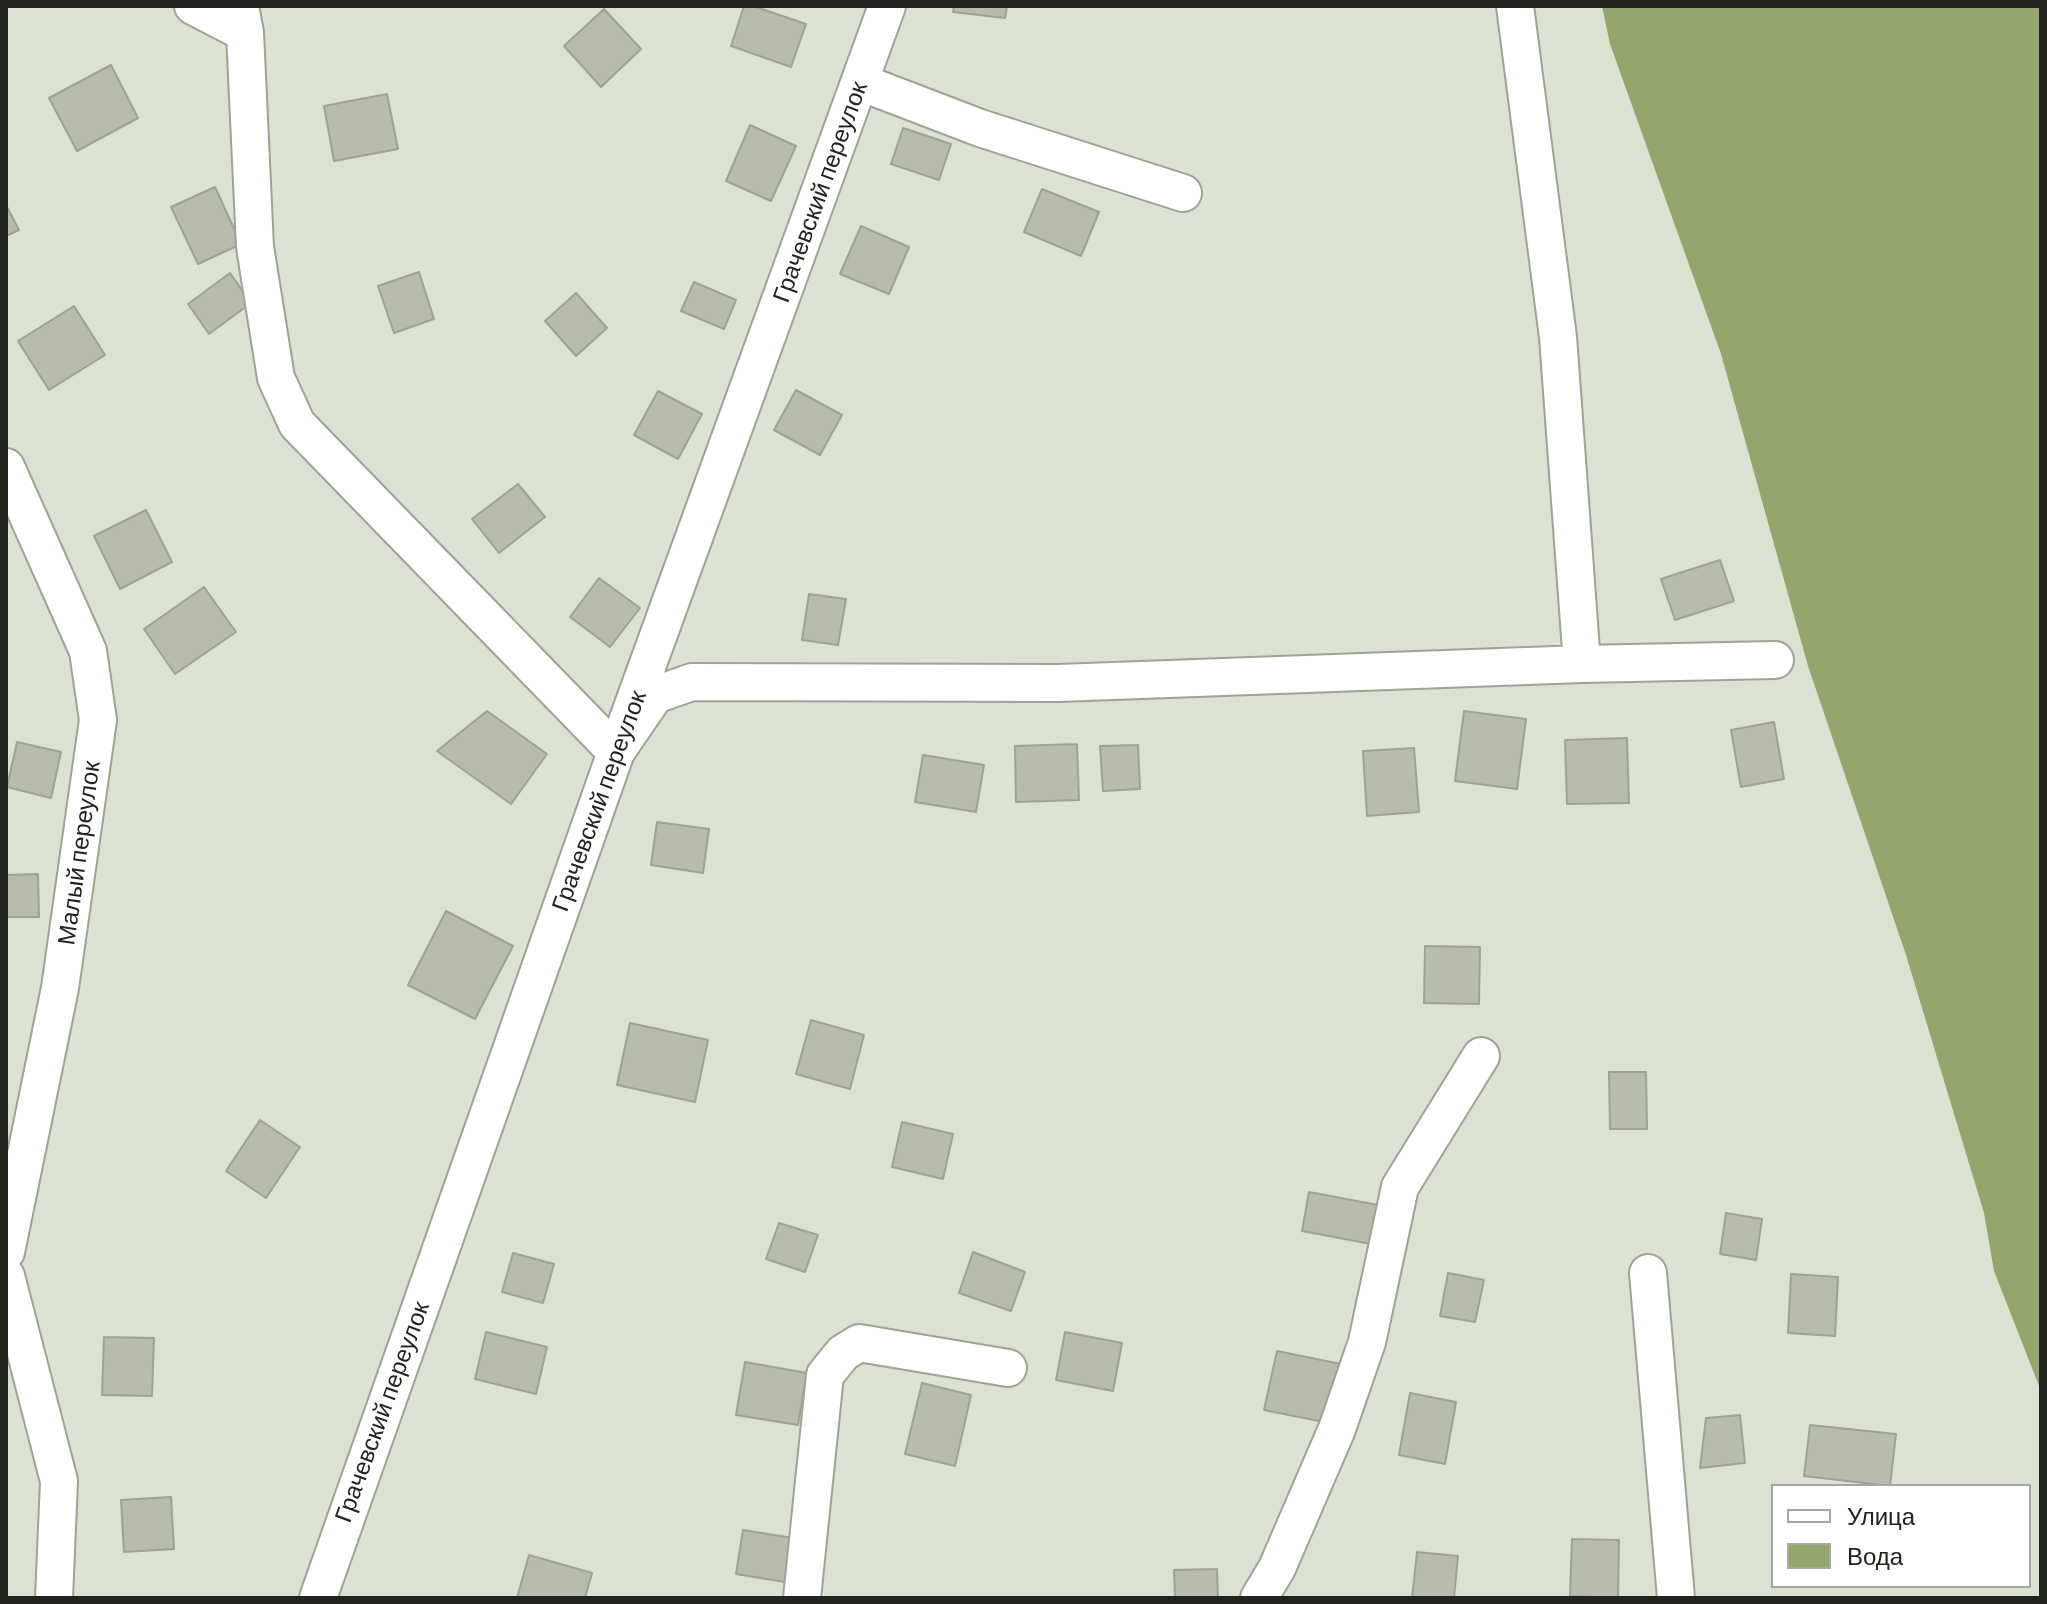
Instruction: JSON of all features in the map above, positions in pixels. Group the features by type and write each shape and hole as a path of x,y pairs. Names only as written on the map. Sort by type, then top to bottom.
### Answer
{"street":[{"path":"193,6 242,19 255,247 276,378 297,424 616,752 655,695 692,682 1058,683 1775,660"},
{"name":"Грачевский переулок","path":"318,1598 616,752 887,6"},
{"path":"1515,6 1558,337 1582,664"},
{"path":"860,82 980,128 1183,193"},
{"name":"Малый переулок","path":"6,467 88,651 98,720 60,988 6,1252"},
{"path":"1259,1598 1277,1568 1337,1429 1367,1342 1400,1187 1481,1056"},
{"path":"1648,1273 1676,1598"},
{"path":"6,1276 59,1481 54,1598"},
{"path":"802,1598 825,1375 843,1353 859,1343 1008,1368"}],"water":[{"path":"1602,6 2041,6 2041,1391 1994,1271 1984,1213 1906,955 1808,666 1721,354 1610,44"}],"building":[{"path":"744,6 753,6 806,24 791,67 731,46"},
{"path":"954,6 1007,6 1005,18 953,12"},
{"path":"604,9 641,49 601,87 564,46"},
{"path":"111,65 138,118 77,151 49,98"},
{"path":"387,94 398,149 334,161 324,106"},
{"path":"750,125 796,146 771,201 726,181"},
{"path":"903,128 951,144 939,180 891,164"},
{"path":"215,187 241,244 198,264 171,207"},
{"path":"1042,189 1099,212 1081,256 1024,232"},
{"path":"6,205 19,230 6,236"},
{"path":"861,226 909,247 889,294 840,274"},
{"path":"419,272 434,319 394,333 378,286"},
{"path":"230,273 251,303 209,334 188,304"},
{"path":"694,282 736,300 724,329 681,311"},
{"path":"576,293 607,328 576,356 545,321"},
{"path":"74,306 105,355 49,390 18,341"},
{"path":"796,390 842,415 820,455 774,430"},
{"path":"658,391 702,414 678,459 634,435"},
{"path":"518,484 545,517 499,553 472,519"},
{"path":"146,510 172,562 120,589 94,536"},
{"path":"1720,560 1734,601 1675,620 1661,579"},
{"path":"599,578 640,608 610,647 570,617"},
{"path":"204,587 236,632 175,674 144,629"},
{"path":"809,594 846,599 838,645 802,640"},
{"path":"487,711 547,754 511,804 437,751"},
{"path":"1464,711 1526,719 1517,789 1455,781"},
{"path":"1774,722 1784,779 1741,787 1731,730"},
{"path":"1627,738 1629,803 1567,804 1565,740"},
{"path":"17,742 61,752 51,798 7,787"},
{"path":"1077,744 1079,800 1016,802 1015,746"},
{"path":"1138,745 1140,789 1103,791 1100,746"},
{"path":"1414,748 1419,812 1367,816 1363,751"},
{"path":"923,755 984,765 976,812 915,802"},
{"path":"657,822 709,829 703,873 651,865"},
{"path":"38,874 39,917 6,917 6,875"},
{"path":"446,911 513,946 475,1019 408,985"},
{"path":"1425,946 1480,947 1479,1004 1424,1003"},
{"path":"811,1020 864,1035 850,1089 796,1074"},
{"path":"630,1023 708,1040 695,1102 617,1085"},
{"path":"1609,1072 1646,1072 1647,1129 1610,1129"},
{"path":"260,1120 300,1147 266,1198 226,1171"},
{"path":"902,1122 953,1134 943,1179 892,1167"},
{"path":"1309,1192 1378,1205 1371,1244 1302,1231"},
{"path":"1726,1213 1762,1219 1756,1260 1720,1254"},
{"path":"779,1223 818,1235 805,1272 766,1259"},
{"path":"973,1252 1025,1272 1011,1311 959,1293"},
{"path":"513,1253 554,1264 543,1303 502,1292"},
{"path":"1448,1273 1484,1280 1475,1322 1440,1316"},
{"path":"1791,1274 1838,1277 1835,1336 1788,1333"},
{"path":"486,1332 547,1347 536,1394 475,1379"},
{"path":"1065,1332 1122,1343 1113,1391 1056,1380"},
{"path":"104,1337 154,1338 152,1396 102,1395"},
{"path":"1277,1351 1346,1365 1334,1424 1264,1410"},
{"path":"745,1362 807,1373 798,1425 736,1415"},
{"path":"922,1383 971,1395 955,1466 905,1454"},
{"path":"1410,1393 1456,1402 1445,1464 1399,1455"},
{"path":"1740,1415 1745,1463 1700,1468 1706,1418"},
{"path":"1810,1425 1896,1434 1890,1484 1804,1476"},
{"path":"171,1497 174,1549 124,1552 121,1500"},
{"path":"743,1530 799,1539 791,1583 736,1574"},
{"path":"1572,1539 1619,1540 1618,1598 1570,1596"},
{"path":"1417,1552 1458,1556 1454,1598 1412,1598"},
{"path":"529,1555 592,1573 585,1598 517,1598"},
{"path":"1217,1569 1218,1598 1175,1598 1174,1570"}]}
